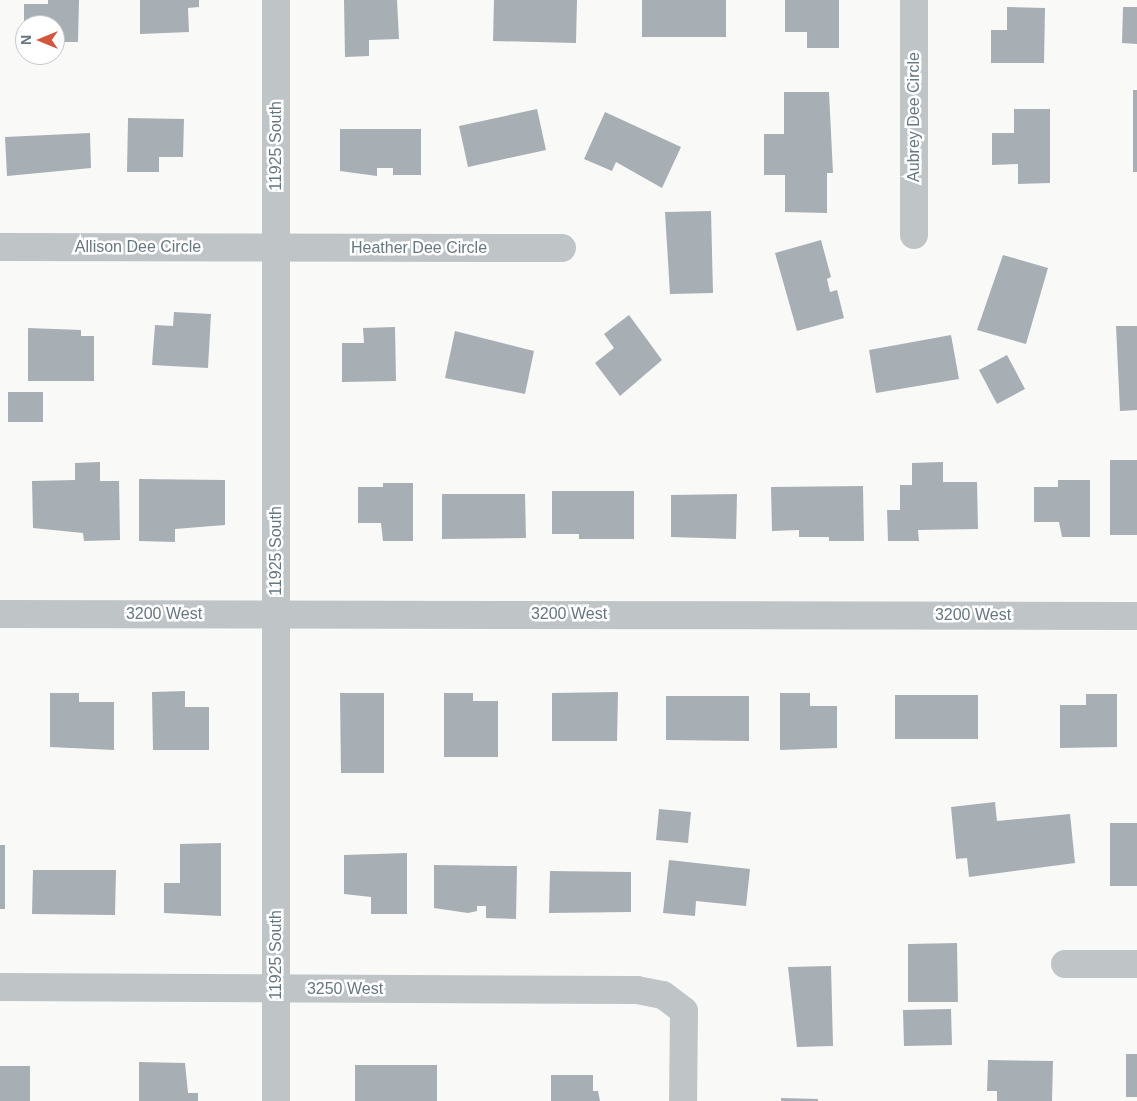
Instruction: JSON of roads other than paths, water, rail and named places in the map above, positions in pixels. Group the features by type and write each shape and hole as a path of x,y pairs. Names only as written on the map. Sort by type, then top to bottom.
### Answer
{"street":[{"name":"11925 South","path":"276,0 276,1101"},
{"name":"Aubrey Dee Circle","path":"914,0 914,235"},
{"name":"Allison Dee Circle","path":"0,247 276,248"},
{"name":"Heather Dee Circle","path":"276,248 562,248"},
{"name":"3200 West","path":"0,614 1137,616"},
{"path":"1065,964 1137,964"},
{"name":"3250 West","path":"0,988 638,990 664,995 684,1010 683,1101"}]}
